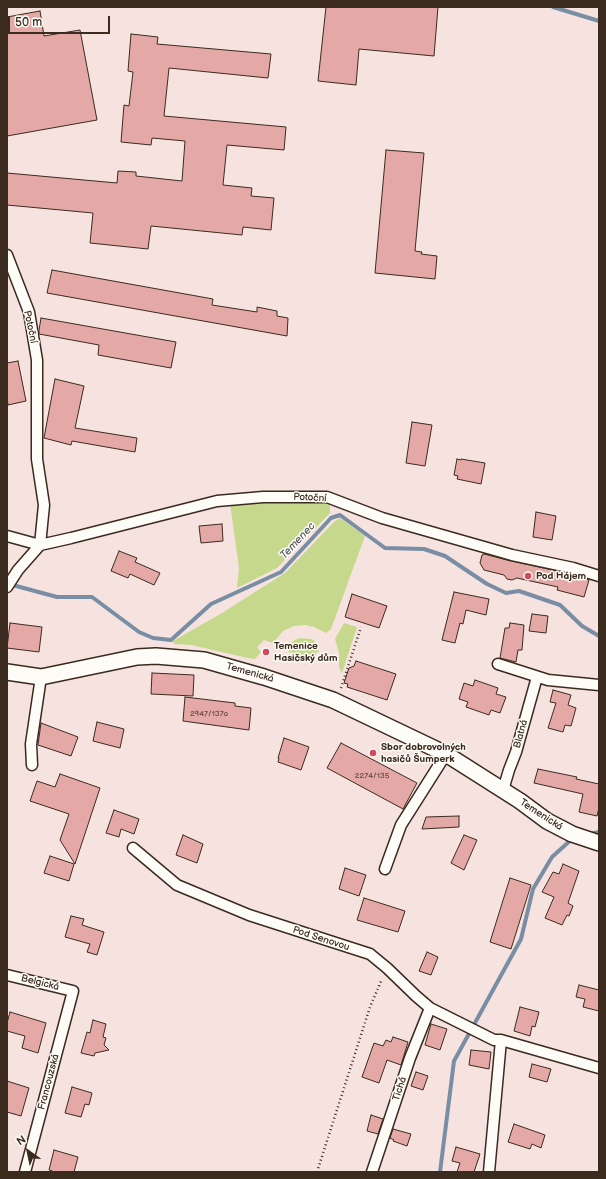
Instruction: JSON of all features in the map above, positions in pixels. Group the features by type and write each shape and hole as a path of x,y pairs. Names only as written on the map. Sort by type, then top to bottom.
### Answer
{"street":[{"name":"Potoční","path":"7,255 29,312 37,360 37,459 44,506 40,545"},
{"name":"Potoční","path":"7,536 40,545 217,502 263,497 327,498 382,518 512,555 573,568 599,576"},
{"path":"9,583 18,570 40,545"},
{"name":"Temenická","path":"7,672 42,677 137,657 156,656 204,660 269,678 333,700 446,754 503,790 547,821 572,834 599,843"},
{"path":"498,664 548,680 599,684"},
{"name":"Blatná","path":"503,790 516,752 537,676"},
{"path":"32,765 31,744 42,677"},
{"path":"385,869 401,825 446,754"},
{"name":"Pod Senovou","path":"133,848 177,885 249,915 370,954 430,1008 494,1040 501,1040 599,1068"},
{"name":"Belgická","path":"7,975 73,991"},
{"name":"Francouzská","path":"25,1172 73,991"},
{"name":"Tichá","path":"372,1172 410,1058 430,1008"},
{"path":"489,1172 501,1040"}],"path":[{"path":"341,688 361,627"},
{"path":"317,1172 370,1006 386,968"}],"green space":[{"path":"300,500 330,502 330,513 277,568 237,588 239,568 230,503"},
{"path":"340,518 365,536 331,629 326,633 314,627 305,625 294,626 283,631 273,643 264,640 257,647 261,652 255,659 191,645 174,644 173,641 222,613 285,573 334,522"},
{"path":"344,623 357,627 342,673 339,667 339,653 335,639"},
{"path":"300,638 315,641 314,643 319,651 316,653 314,659 289,652 287,646"}],"building":[{"path":"326,7 438,7 434,56 359,49 356,85 318,81"},
{"path":"40,11 44,36 80,30 97,120 7,136 7,17"},
{"path":"131,34 158,37 157,44 271,54 268,78 169,68 164,116 286,127 284,150 227,145 223,185 252,188 251,196 274,198 271,230 243,227 242,235 151,226 148,249 90,243 93,213 7,205 7,173 117,183 118,171 136,172 136,176 182,181 185,141 152,138 151,145 121,142 124,105 129,106 133,72 128,71"},
{"path":"386,150 424,153 415,251 422,252 421,254 437,256 435,279 375,273"},
{"path":"52,270 213,299 212,305 257,312 257,307 277,311 277,316 288,318 287,336 47,293"},
{"path":"41,318 176,342 171,368 98,355 99,345 39,334"},
{"path":"18,361 26,401 8,405 7,363"},
{"path":"55,379 84,386 75,428 137,438 135,452 72,441 71,445 44,438"},
{"path":"412,422 432,425 425,466 406,463"},
{"path":"457,459 485,463 481,484 457,479 458,476 454,475"},
{"path":"536,512 556,516 552,540 533,537"},
{"path":"222,524 223,541 201,543 199,526"},
{"path":"119,551 137,558 135,562 160,573 154,585 130,574 128,578 111,571"},
{"path":"484,554 571,574 589,580 584,597 557,590 558,587 517,578 512,580 507,579 504,575 484,570 480,563 482,555"},
{"path":"454,592 489,599 486,615 466,610 463,624 460,623 455,643 442,640"},
{"path":"352,594 387,606 379,628 345,617"},
{"path":"532,614 548,616 546,633 529,631"},
{"path":"10,623 42,627 39,652 7,648"},
{"path":"510,623 524,625 522,650 518,650 516,662 500,658 505,628 509,628"},
{"path":"356,661 396,674 387,700 347,687 348,684 344,683 349,668 354,666"},
{"path":"152,673 194,675 193,696 151,694"},
{"path":"475,680 498,688 496,694 506,697 500,713 491,710 489,715 466,707 468,702 459,699 464,683 473,686"},
{"path":"553,690 571,695 568,705 576,708 571,726 565,725 563,732 548,728 556,703 550,702"},
{"path":"185,697 235,703 235,706 251,708 249,730 183,721"},
{"path":"97,722 124,729 120,748 93,741"},
{"path":"41,723 78,737 71,756 38,745"},
{"path":"284,738 309,747 301,770 278,762"},
{"path":"341,743 417,783 403,809 327,768"},
{"path":"538,769 577,777 576,779 599,784 599,808 597,816 579,812 583,794 534,783"},
{"path":"60,774 100,788 75,864 60,840 69,814 30,801 37,781 55,787"},
{"path":"114,810 139,819 134,834 121,829 119,837 106,833"},
{"path":"459,816 459,827 422,829 426,817"},
{"path":"183,835 203,844 197,863 176,855"},
{"path":"464,835 477,840 464,870 451,863"},
{"path":"50,856 74,864 69,881 44,873"},
{"path":"563,864 579,871 568,903 573,906 569,916 567,915 562,925 545,918 554,897 542,892 553,872 559,874"},
{"path":"345,868 366,875 359,896 339,889"},
{"path":"510,878 531,885 511,949 490,942"},
{"path":"364,898 405,911 398,932 357,920"},
{"path":"71,916 84,919 82,925 104,932 97,955 87,952 90,944 65,937"},
{"path":"427,952 438,957 431,975 419,971"},
{"path":"579,985 599,990 599,1011 583,1007 585,999 576,997"},
{"path":"520,1007 539,1012 535,1027 532,1026 530,1036 514,1031"},
{"path":"10,1012 46,1023 38,1053 22,1048 25,1036 7,1031 7,1023"},
{"path":"93,1020 106,1024 103,1037 106,1038 104,1045 109,1050 95,1053 94,1056 81,1053 87,1032 90,1033"},
{"path":"431,1024 447,1029 440,1050 425,1045"},
{"path":"393,1037 408,1042 401,1065 387,1060 379,1083 362,1077 374,1043 383,1046 386,1040 391,1042"},
{"path":"471,1050 491,1052 489,1069 469,1065"},
{"path":"532,1064 551,1069 547,1082 529,1077"},
{"path":"416,1072 428,1076 423,1090 411,1086"},
{"path":"7,1081 29,1088 21,1116 7,1112"},
{"path":"72,1087 92,1093 89,1105 85,1104 81,1117 65,1113"},
{"path":"371,1115 383,1119 378,1134 367,1131"},
{"path":"514,1124 545,1135 541,1148 532,1144 530,1149 508,1142"},
{"path":"393,1129 411,1134 407,1146 393,1141 394,1140 390,1138"},
{"path":"456,1147 480,1154 474,1172 457,1172 460,1163 452,1161"},
{"path":"54,1150 78,1157 74,1172 55,1172 49,1170"}],"waterway":[{"path":"553,7 599,21"},
{"name":"Temenec","path":"9,584 57,597 92,597 139,632 153,638 171,640 211,604 281,572 331,518 340,515 385,548 424,549 445,556 487,584 506,593 519,591 560,605 582,626 599,636"},
{"path":"589,834 599,832"},
{"path":"440,1172 454,1061 521,939 533,889 552,857 573,838"}],"place":[{"name":"Pod Hájem","path":"528,576"},
{"name":"Temenice Hasičský dům","path":"266,652"},
{"name":"Sbor dobrovolných hasičů Šumperk","path":"373,753"}]}
